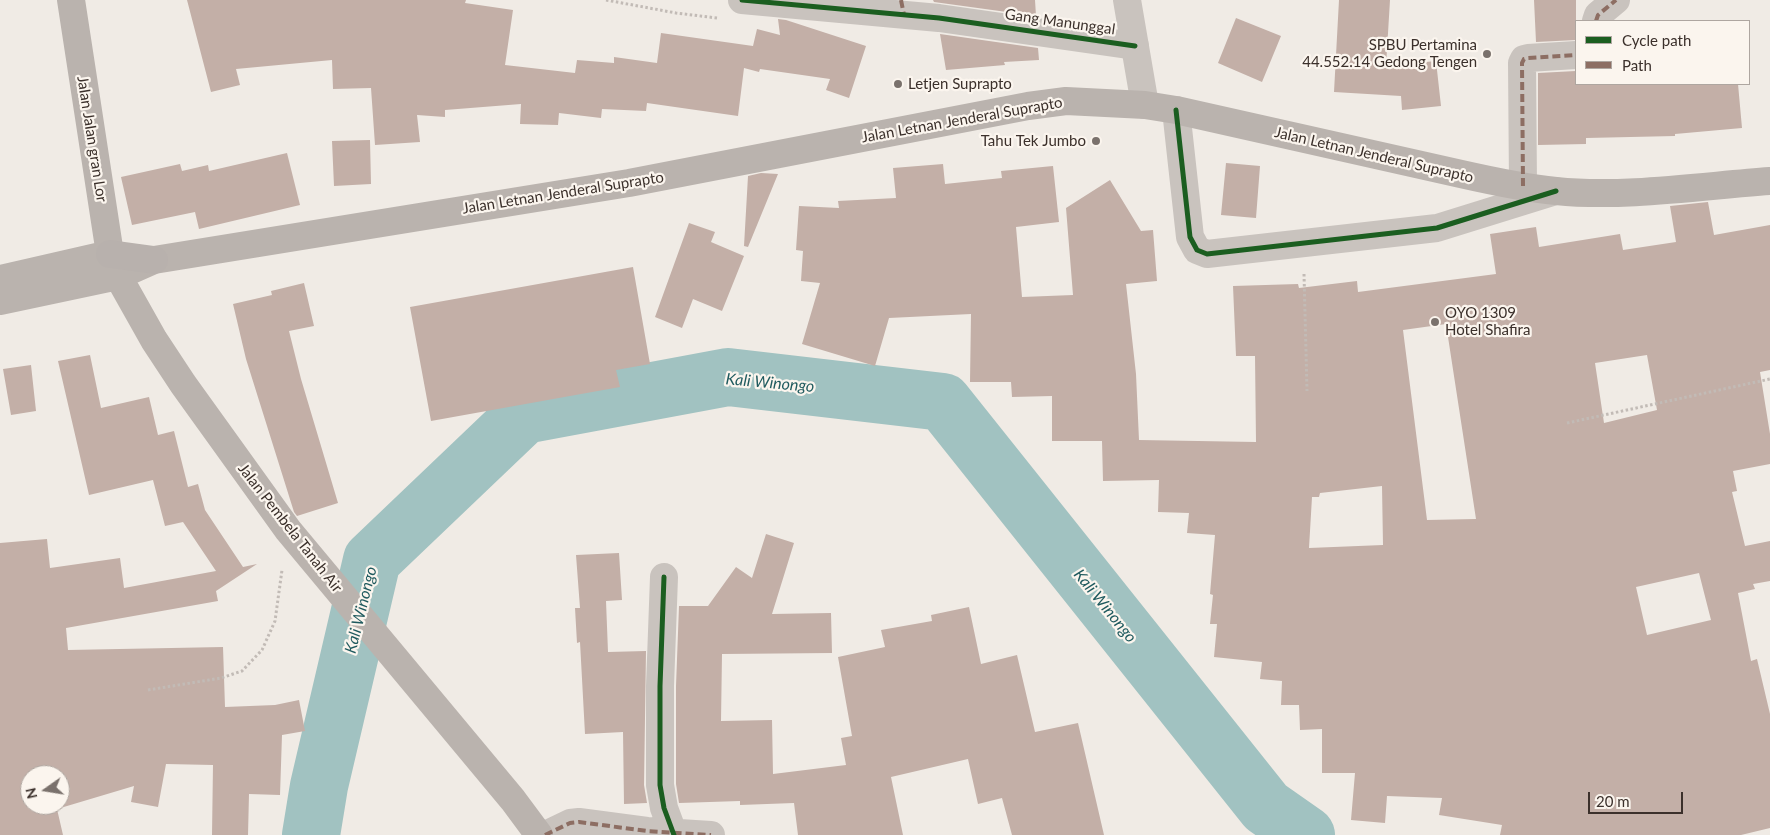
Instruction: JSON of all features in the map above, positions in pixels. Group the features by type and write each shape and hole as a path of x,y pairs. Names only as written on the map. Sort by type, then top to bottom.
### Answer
{"main road":[{"name":"Jalan Jalan gran Lor","path":"72,0 114,265"},
{"name":"Jalan Letnan Jenderal Suprapto","path":"114,265 630,183 1028,106 1066,101 1145,105 1176,110 1461,174 1556,191 1624,192 1770,181"},
{"path":"0,279 114,265"},
{"path":"0,301 114,265"},
{"name":"Jalan Pembela Tanah Air","path":"114,265 154,340 183,384 292,535 513,800 539,835"}],"street":[{"name":"Gang Manunggal","path":"742,0 902,8 939,18 1135,46"},
{"path":"1127,0 1145,105"},
{"path":"1596,20 1598,15 1616,0"},
{"path":"1523,186 1522,63 1524,59 1528,58 1575,55"},
{"path":"1176,110 1190,237 1197,250 1206,254 1437,228 1556,191"},
{"path":"664,577 660,686 660,786 664,808 674,834"},
{"path":"545,835 570,823 578,822 674,834 711,835"}],"path":[{"path":"1303,243 1307,391"},
{"path":"1567,423 1770,378"},
{"path":"148,690 221,678 242,671 262,650 275,621 292,535"}],"building":[{"path":"187,0 466,0 465,3 513,10 505,65 575,73 577,60 614,63 614,57 657,63 661,33 753,46 757,29 780,35 778,19 866,46 849,98 826,90 830,79 760,69 759,72 744,68 738,116 647,103 646,111 602,109 601,118 559,113 558,125 520,124 521,104 445,110 445,117 417,115 420,142 375,145 371,88 333,89 332,60 236,69 240,85 211,92"},
{"path":"933,0 1035,0 1036,16 934,2"},
{"path":"1339,0 1390,0 1386,66 1436,61 1441,106 1402,110 1401,96 1334,92"},
{"path":"1534,0 1576,0 1575,40 1536,42"},
{"path":"1236,18 1281,36 1262,82 1218,63"},
{"path":"940,34 1038,48 1039,60 1004,62 1005,65 946,70"},
{"path":"1575,71 1575,85 1738,85 1742,128 1675,134 1675,136 1586,138 1586,144 1538,145 1538,73"},
{"path":"370,140 371,184 334,186 332,141"},
{"path":"287,153 300,205 199,229 195,212 132,225 121,177 180,164 182,171 208,165 209,171"},
{"path":"1226,163 1260,166 1256,218 1221,215"},
{"path":"943,164 945,184 1002,178 1001,171 1053,166 1059,222 1016,227 1022,297 1073,295 1066,208 1110,180 1141,231 1153,230 1157,281 1126,284 1136,374 1139,440 1256,442 1255,356 1236,356 1233,286 1298,284 1299,288 1357,281 1358,292 1496,274 1490,234 1536,227 1539,247 1620,234 1623,250 1676,242 1670,206 1708,202 1714,235 1770,225 1770,370 1760,372 1770,434 1770,464 1733,471 1737,491 1732,492 1745,546 1770,541 1770,581 1753,584 1755,589 1738,593 1751,661 1757,659 1770,714 1770,828 1741,835 1500,835 1502,825 1439,815 1442,798 1387,796 1385,823 1351,820 1355,773 1322,773 1322,729 1300,730 1299,705 1281,705 1282,681 1260,679 1262,662 1214,657 1217,624 1210,624 1213,595 1210,594 1215,535 1187,533 1189,513 1158,512 1159,480 1103,481 1102,441 1052,441 1052,396 1012,397 1011,382 970,382 971,314 889,318 875,366 802,344 820,283 801,281 803,251 796,250 799,206 839,208 838,201 896,198 893,168","holes":["1446,324 1476,519 1427,520 1403,330","1647,355 1657,410 1604,423 1595,363","1382,486 1383,545 1309,548 1312,497 1319,497 1320,493","1699,573 1711,620 1647,635 1636,587"]},
{"path":"761,173 778,174 748,247 744,246 748,176"},
{"path":"689,223 715,232 711,242 744,256 722,311 693,299 682,328 655,317"},
{"path":"633,267 650,364 616,370 620,387 431,421 410,307"},
{"path":"304,283 314,326 289,331 301,379 338,503 297,516 294,512 246,359 233,304 272,295 271,291"},
{"path":"90,355 101,408 149,397 158,435 174,431 188,487 198,484 205,510 243,567 257,564 216,591 218,601 66,628 68,650 223,647 225,707 275,705 299,700 305,731 282,735 280,795 249,794 248,835 212,835 213,765 166,764 158,807 131,802 134,786 70,805 70,765 20,765 20,815 58,815 63,835 0,835 0,543 47,539 50,568 120,558 124,588 216,571 183,522 165,526 153,480 89,495 58,361"},
{"path":"31,365 36,411 11,415 3,369"},
{"path":"766,534 794,543 772,614 831,613 832,653 722,654 721,721 772,720 773,774 846,765 841,738 852,736 838,657 885,647 881,630 932,621 931,615 969,607 981,664 1017,655 1035,732 1078,723 1104,835 1012,835 1002,798 978,804 968,759 891,777 903,835 798,835 794,803 740,805 740,801 679,803 676,784 676,686 679,606 708,606 736,567 752,578"},
{"path":"619,553 622,600 606,601 608,652 646,651 644,785 647,803 624,804 623,732 585,734 580,642 577,643 575,608 580,608 576,555"}],"waterway":[{"name":"Kali Winongo","path":"311,835 319,786 372,560 524,415 728,377 943,402 1266,807 1306,835"}],"marked path":[{"path":"901,0 904,15"},
{"path":"1596,20 1598,15 1616,0"},
{"path":"1523,186 1522,63 1524,59 1528,58 1575,55"},
{"path":"545,835 570,823 579,822 647,831 711,835"}],"cycle path":[{"path":"742,0 939,18 1135,46"},
{"path":"1176,110 1190,237 1197,250 1207,254 1437,228 1556,191"},
{"path":"664,577 660,686 660,785 664,808 674,835"}],"place":[{"name":"SPBU Pertamina 44.552.14 Gedong Tengen","path":"1487,54"},
{"name":"Letjen Suprapto","path":"898,84"},
{"name":"Tahu Tek Jumbo","path":"1096,141"},
{"name":"OYO 1309 Hotel Shafira","path":"1435,322"}]}
